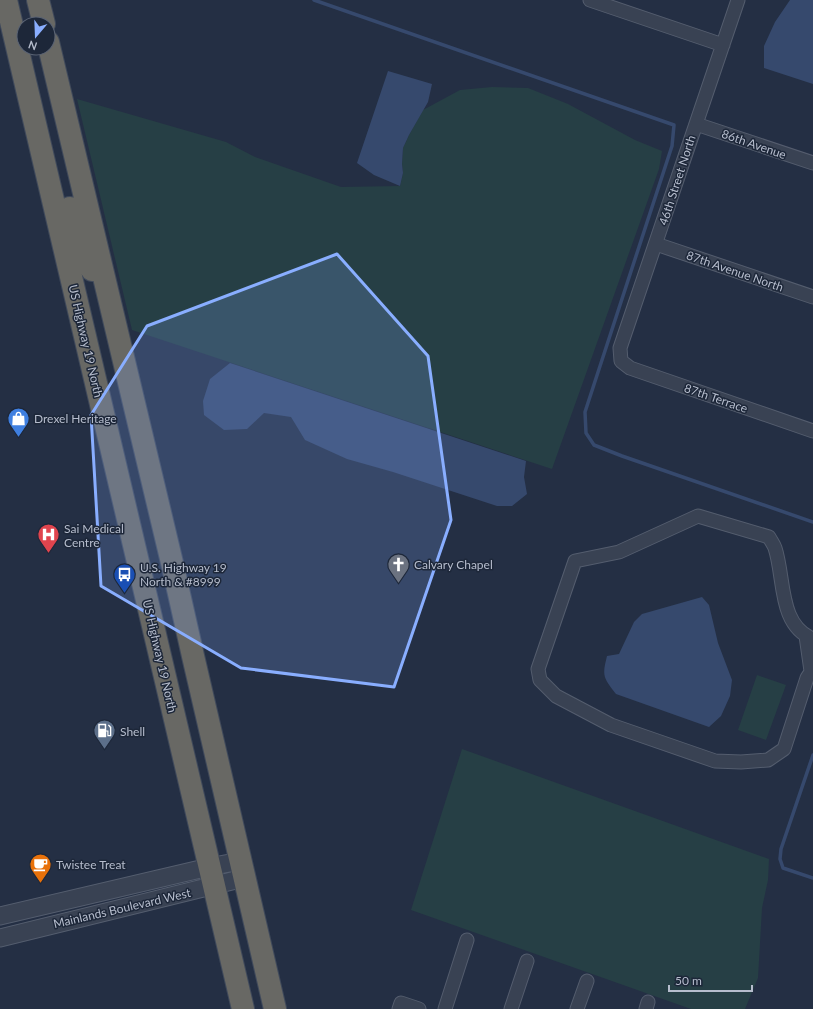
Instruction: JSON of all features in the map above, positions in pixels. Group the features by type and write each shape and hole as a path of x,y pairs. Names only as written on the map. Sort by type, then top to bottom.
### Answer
{"highway":[{"name":"US Highway 19 North","path":"6,0 243,1009"},
{"path":"20,0 23,16"},
{"path":"38,0 42,16"},
{"path":"33,56 78,240 113,316"},
{"path":"51,56 173,567 275,1009"},
{"path":"88,351 106,380 148,552 155,558 173,567"}],"street":[{"path":"590,0 723,45"},
{"name":"46th Street North","path":"621,361 620,348 738,0"},
{"name":"86th Avenue","path":"696,124 813,164"},
{"name":"87th Avenue North","path":"656,244 813,297"},
{"name":"87th Terrace","path":"621,361 630,368 813,431"},
{"path":"698,516 769,537 775,548 788,613 796,627 809,638 812,670 807,678 784,749 768,760 741,762 715,761 611,725 556,696 540,680 538,668 575,561 619,552 698,516"},
{"name":"Mainlands Boulevard West","path":"0,916 242,870"},
{"name":"Mainlands Boulevard West","path":"0,938 211,877"},
{"path":"445,1009 467,940"},
{"path":"511,1009 527,961"},
{"path":"577,1009 587,981"},
{"path":"400,1006 419,1009"}],"highlighted area":[{"path":"337,254 428,356 451,520 394,687 241,668 101,586 91,415 147,326"}],"green space":[{"path":"492,87 528,88 568,104 635,140 662,151 659,169 552,469 132,330 77,99 226,142 255,157 341,187 400,186 403,173 403,148 423,110 460,90"},
{"path":"757,675 786,685 766,740 738,730"},
{"path":"462,749 769,859 768,880 762,908 758,978 745,1009 691,1009 411,910"}],"water":[{"path":"790,0 813,0 813,84 764,68 764,46 775,22"},
{"path":"388,71 432,84 428,102 403,148 403,173 400,186 374,175 357,163"},
{"path":"230,363 526,461 524,477 527,494 512,506 497,506 393,472 347,459 305,440 291,417 264,413 247,429 224,430 204,415 203,401 210,379"},
{"path":"702,597 709,605 718,643 732,680 730,696 721,716 709,727 616,694 608,684 604,672 607,656 619,654 634,622 642,614"}],"waterway":[{"path":"314,0 674,125 672,146 585,412 586,433 594,445 622,456 813,522"},
{"path":"813,755 781,849 780,859 783,868 813,878"}],"place":[{"name":"Drexel Heritage","path":"19,438"},
{"name":"Sai Medical Centre","path":"48,554"},
{"name":"Calvary Chapel","path":"399,584"},
{"name":"U.S. Highway 19 North & #8999","path":"124,594"},
{"name":"Shell","path":"104,750"},
{"name":"Twistee Treat","path":"41,884"}]}
